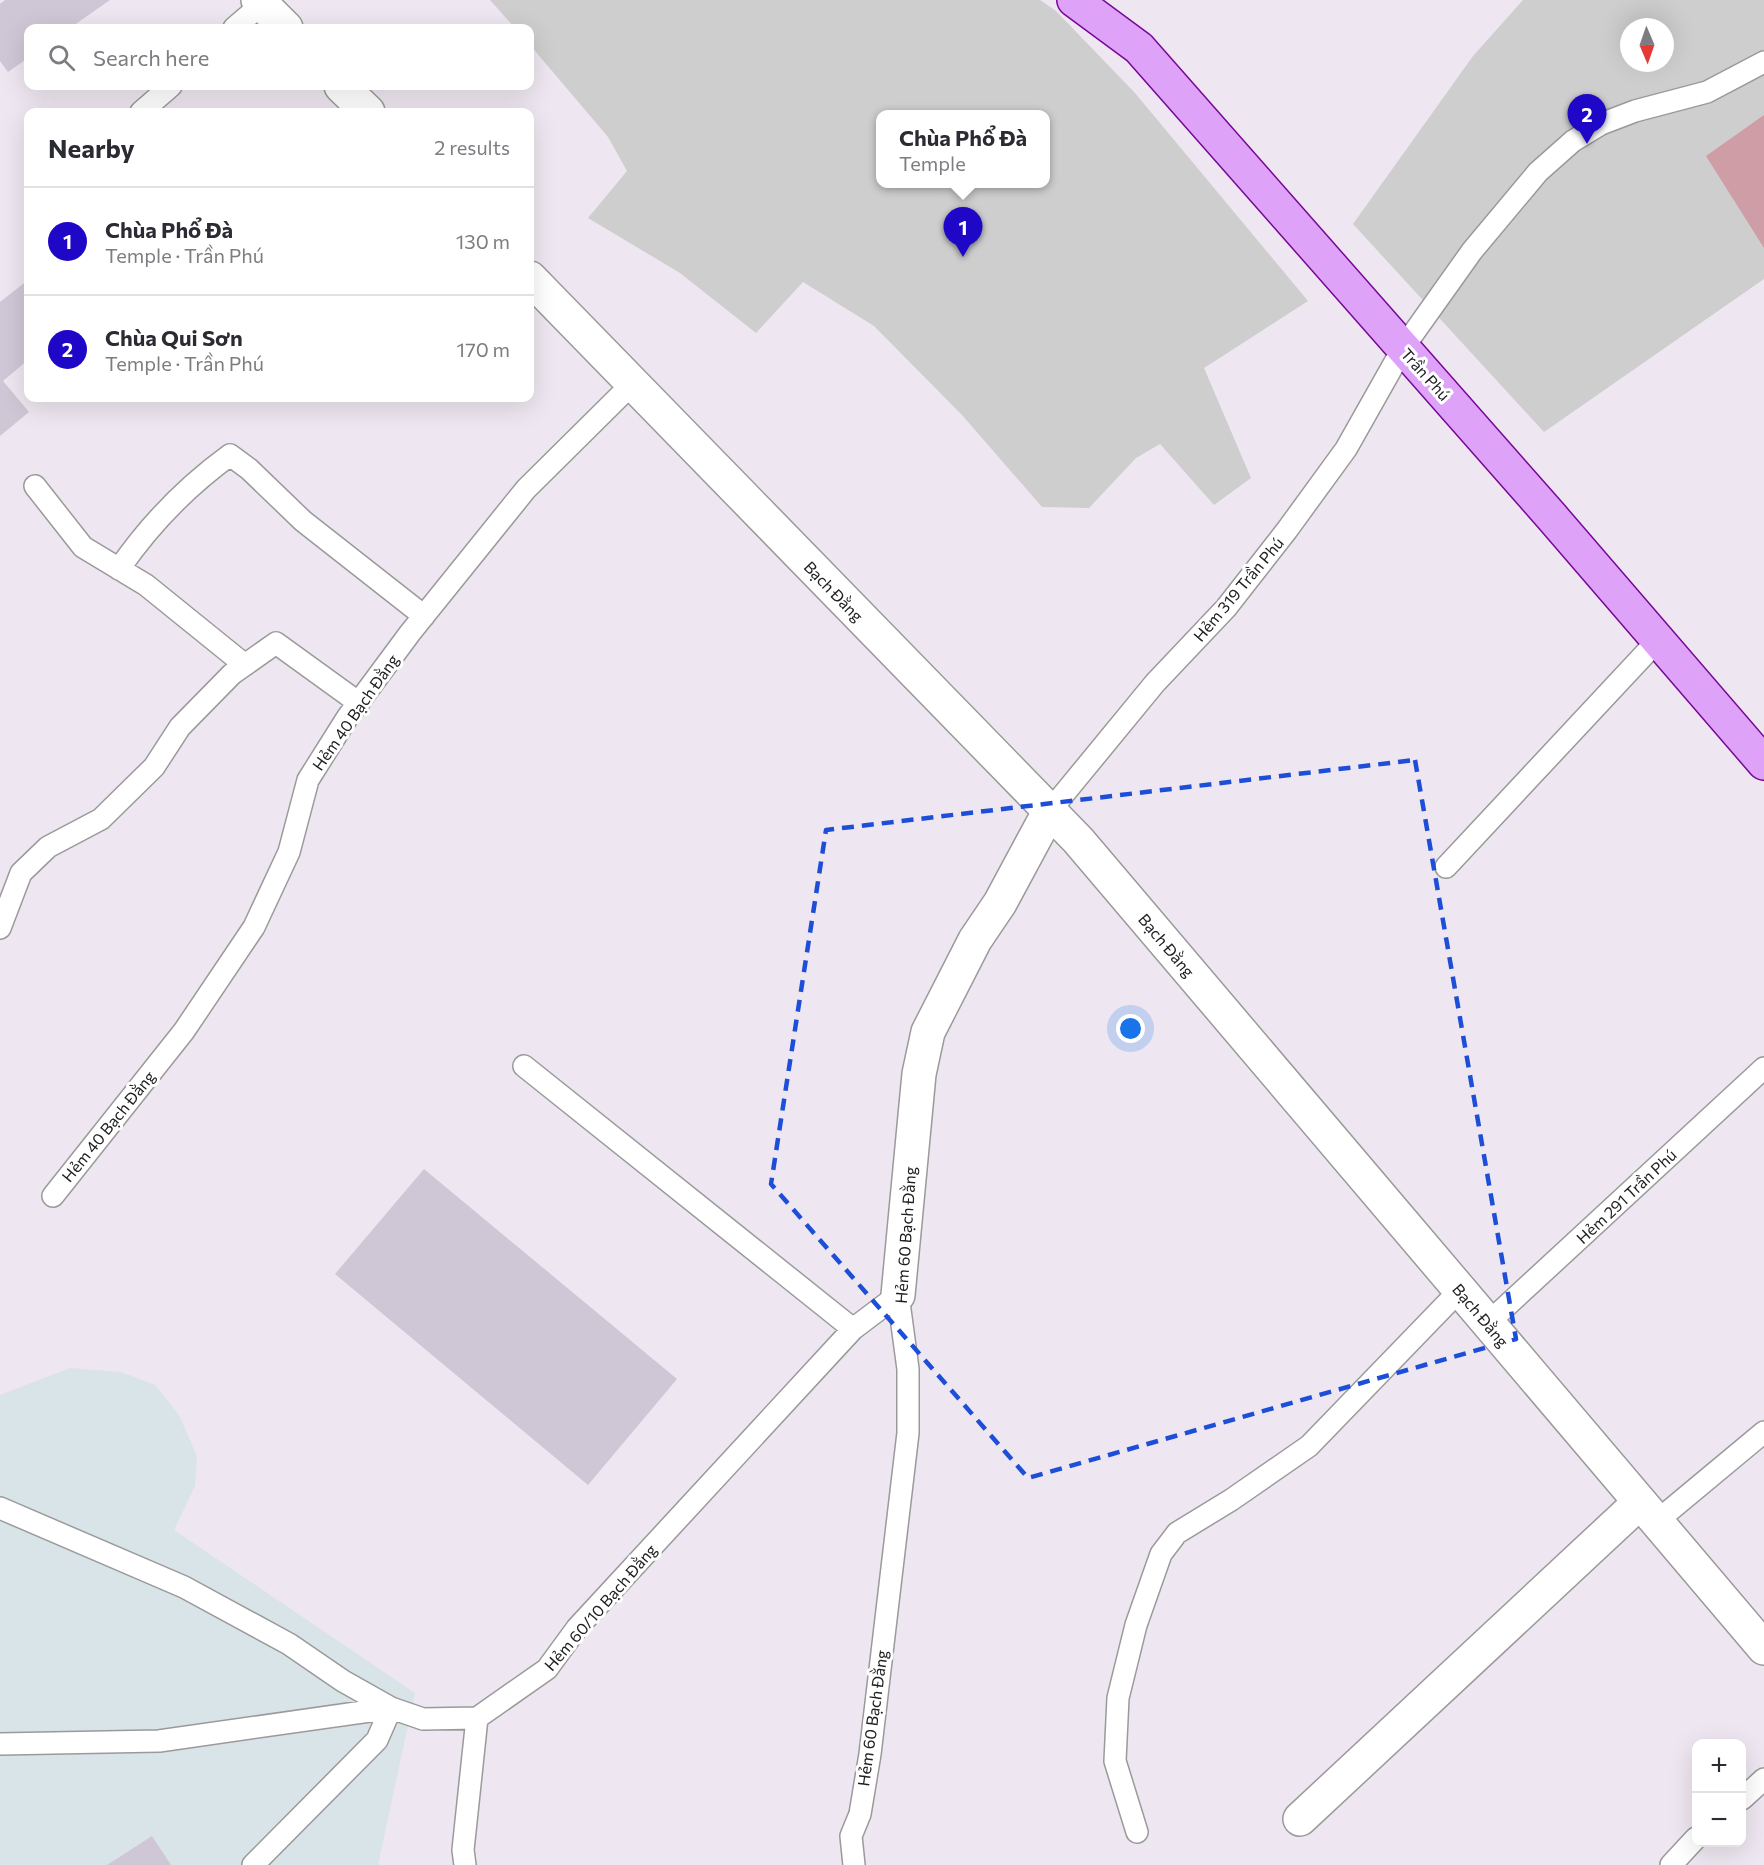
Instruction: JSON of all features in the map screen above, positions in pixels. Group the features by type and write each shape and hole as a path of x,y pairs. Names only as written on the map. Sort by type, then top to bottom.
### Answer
{"main road":[{"name":"Trần Phú","path":"1074,0 1139,48 1659,640 1764,763"}],"street":[{"path":"260,2 282,24"},
{"path":"345,90 364,108"},
{"name":"Bạch Đằng","path":"534,282 1078,840 1764,1648"},
{"name":"Hẻm 60 Bạch Đằng","path":"898,1295 919,1074 928,1032 975,940 1000,903 1049,812"},
{"path":"1300,1819 1648,1511"}],"lane":[{"path":"238,24 260,2"},
{"name":"Hẻm 319 Trần Phú","path":"1049,812 1155,683 1226,608 1287,530 1346,449 1403,348 1472,251 1514,198 1572,141 1601,124 1635,111 1707,92 1764,62"},
{"path":"146,108 166,90"},
{"name":"Hẻm 40 Bạch Đằng","path":"52,1196 184,1031 254,927 289,852 308,780 358,703 424,616 526,489 632,384"},
{"path":"119,569 142,536 196,480 230,455 249,469 303,521 424,616"},
{"path":"35,486 83,547 146,585 245,665"},
{"path":"1446,867 1659,640"},
{"path":"0,928 21,873 48,848 101,819 154,766 180,727 232,674 276,643 358,703"},
{"path":"524,1066 853,1329"},
{"name":"Hẻm 291 Trần Phú","path":"1488,1323 1764,1068"},
{"path":"1137,1832 1114,1761 1118,1698 1136,1625 1161,1554 1177,1533 1231,1500 1309,1446 1460,1290"},
{"name":"Hẻm 60/10 Bạch Đằng","path":"477,1718 547,1669 585,1620 853,1329 898,1295"},
{"name":"Hẻm 60 Bạch Đằng","path":"854,1865 851,1836 860,1814 870,1754 908,1433 908,1370 898,1295"},
{"path":"1648,1511 1764,1432"},
{"path":"0,1508 184,1587 289,1644 343,1681 391,1708 423,1719 477,1718 463,1850 465,1865"},
{"path":"0,1744 159,1741 391,1708"},
{"path":"253,1865 377,1740 391,1708"},
{"path":"1746,1795 1764,1779"},
{"path":"1671,1865 1692,1842"}],"highlighted area":[{"path":"1415,760 1516,1339 1028,1478 771,1184 826,830"}],"shaded area":[{"path":"490,0 1040,0 1056,11 1135,93 1308,301 1204,368 1251,478 1214,505 1160,444 1136,458 1089,508 1042,507 962,415 874,326 803,282 756,333 680,273 588,218 627,171 608,137 534,50 534,24 511,24"},
{"path":"1523,0 1764,0 1764,279 1544,432 1353,224 1473,56"},
{"path":"1764,115 1764,248 1706,156"},
{"path":"70,1368 121,1372 155,1385 179,1415 197,1456 195,1486 174,1530 415,1693 378,1865 0,1865 0,1395"}],"building":[{"path":"5,0 110,0 76,24 24,24 24,61 8,72 0,61 0,4"},
{"path":"24,283 24,363 3,381 29,412 0,436 0,302"},
{"path":"424,1169 677,1379 588,1485 335,1274"},
{"path":"152,1836 171,1865 107,1865"}],"place":[{"name":"Chùa Qui Sơn","path":"1587,144"},
{"name":"Chùa Phổ Đà","path":"963,257"}]}
